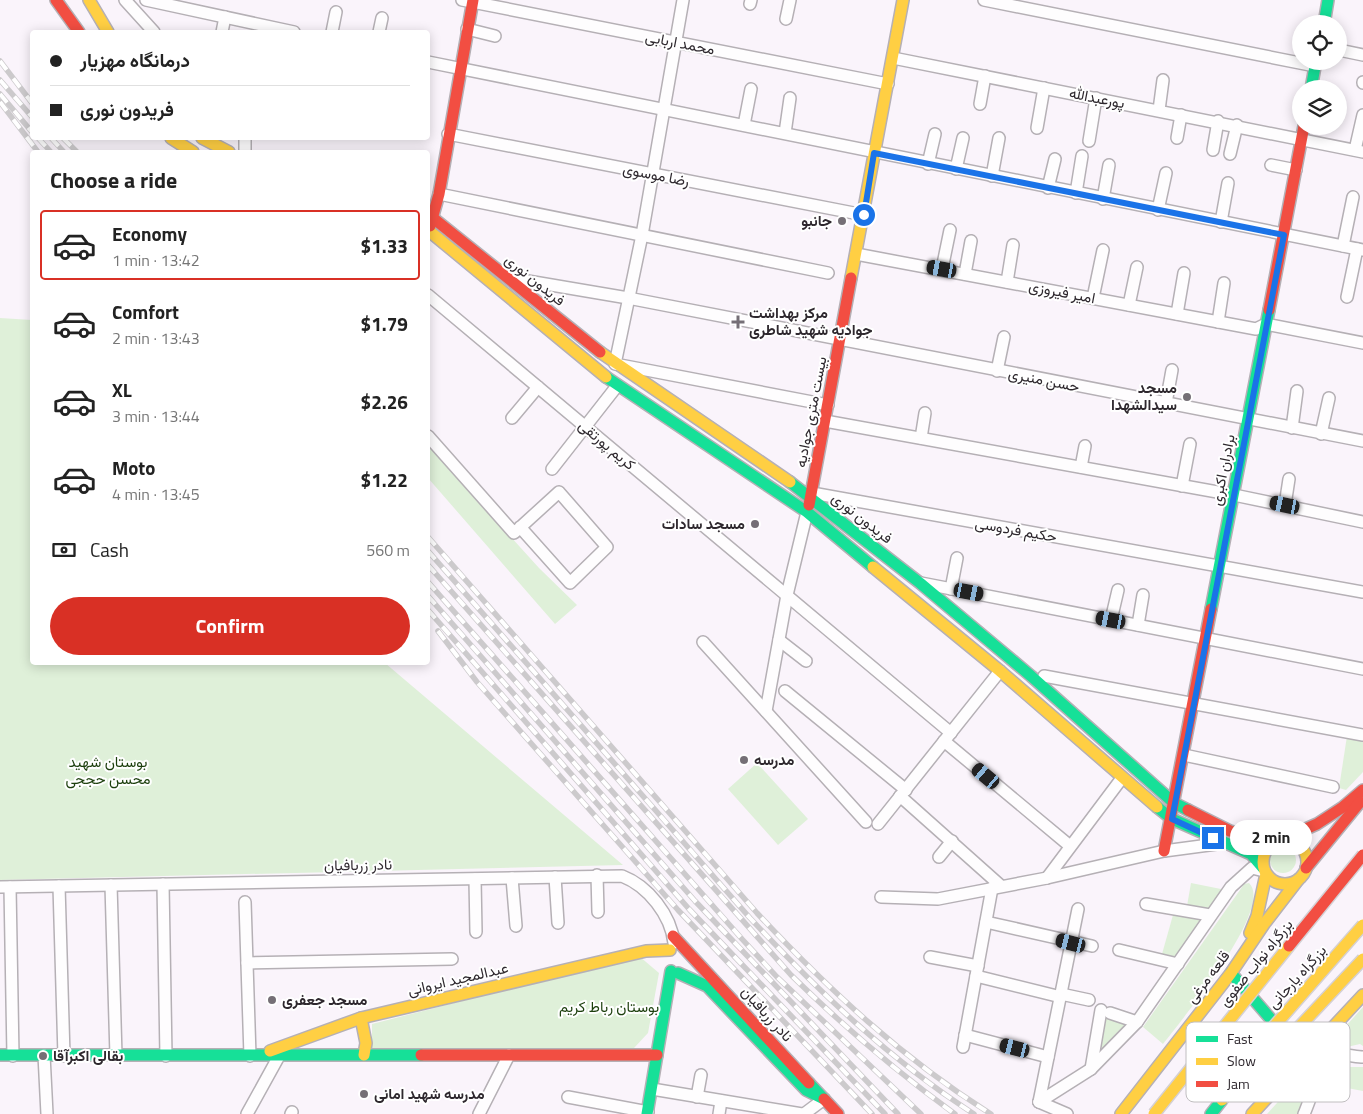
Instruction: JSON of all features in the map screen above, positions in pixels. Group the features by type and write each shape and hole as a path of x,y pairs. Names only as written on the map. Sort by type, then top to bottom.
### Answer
{"main road":[{"path":"51,0 67,30"},
{"path":"56,0 78,30"},
{"path":"89,0 107,30"},
{"name":"بیست متری جوادیه","path":"807,512 893,58 901,0"},
{"path":"1326,15 1328,0"},
{"path":"430,215 439,194 467,29 469,1"},
{"name":"برادران اکبری","path":"1164,851 1172,819 1302,135"},
{"path":"174,140 190,150"},
{"name":"فریدون نوری","path":"430,215 615,364 811,495 920,582 1010,658 1174,803 1230,831 1274,843"},
{"name":"فریدون نوری","path":"430,236 617,386 807,512 1000,671 1122,778 1172,819 1251,854 1264,871"},
{"path":"1000,671 1010,658"},
{"path":"1122,778 1132,765"},
{"path":"1274,1022 1231,973 1257,916 1264,871 1264,853 1274,843 1318,824 1343,807 1363,790"},
{"path":"1264,871 1271,880 1285,885 1298,880 1363,797"},
{"path":"1274,843 1288,840 1301,848 1305,854 1306,868"},
{"name":"بزرگراه نواب صفوی","path":"1229,1022 1363,856"},
{"name":"قلعه مرغی","path":"1193,1022 1231,973 1264,924 1298,880"},
{"name":"بزرگراه یارجانی","path":"1278,1022 1363,926"},
{"name":"نادر زربافیان","path":"673,936 677,950 694,956 838,1114"},
{"path":"677,950 690,963 686,970 675,972 665,961 677,950"},
{"name":"عبدالمجید ایروانی","path":"254,1056 361,1018 636,953 677,950"},
{"path":"1304,1022 1363,959"},
{"path":"647,1113 675,972"},
{"name":"نادر زربافیان","path":"675,972 707,986 806,1090 824,1099"},
{"path":"1337,1022 1363,994"},
{"path":"361,1018 366,1043 364,1056"},
{"name":"قلعه مرغی","path":"1121,1114 1186,1031"},
{"name":"عبدالمجید ایروانی","path":"5,1056 657,1055"},
{"name":"بزرگراه نواب صفوی","path":"1154,1114 1186,1074"},
{"path":"1211,1114 1220,1102"},
{"path":"1252,1114 1263,1102"}],"street":[{"path":"125,0 152,30"},
{"path":"146,0 181,4 270,30"},
{"path":"683,0 651,174 642,236 615,364 828,405"},
{"path":"786,19 790,0"},
{"path":"984,0 1292,59"},
{"name":"محمد اربابی","path":"469,1 888,84"},
{"path":"332,30 336,12"},
{"path":"222,30 225,17"},
{"path":"379,30 382,18"},
{"path":"467,29 495,36"},
{"path":"1347,52 1363,55"},
{"name":"پورعبدالله","path":"893,58 1237,125 1292,131"},
{"path":"430,62 1360,250 1347,297"},
{"path":"980,104 985,76"},
{"path":"1159,110 1163,80"},
{"path":"1037,128 1044,88"},
{"path":"744,125 751,89"},
{"path":"785,133 790,98"},
{"path":"1089,141 1096,98"},
{"path":"1177,138 1181,114"},
{"path":"1359,151 1363,115"},
{"path":"1213,150 1218,121"},
{"path":"1230,154 1237,125"},
{"name":"رضا موسوی","path":"448,134 864,215"},
{"path":"928,164 935,134"},
{"name":"پورعبدالله","path":"1312,135 1359,151"},
{"path":"956,169 963,138"},
{"path":"992,176 999,138"},
{"path":"1076,193 1082,156"},
{"path":"1048,188 1054,159"},
{"path":"1103,199 1109,165"},
{"path":"1271,165 1296,170"},
{"path":"1158,210 1166,174"},
{"path":"1221,222 1228,184"},
{"path":"439,194 828,273"},
{"path":"1343,246 1353,197"},
{"path":"942,269 950,230"},
{"path":"965,274 971,241"},
{"path":"1007,282 1014,245"},
{"path":"1092,298 1102,250"},
{"name":"امیر فیروزی","path":"856,254 1256,329 1266,324 1363,343"},
{"path":"1129,305 1137,267"},
{"path":"1177,314 1184,273"},
{"name":"حسن منیری","path":"508,278 628,298 1363,441"},
{"path":"1218,322 1224,283"},
{"name":"کریم پورتقی","path":"430,297 786,595 1070,846"},
{"path":"997,371 1004,338"},
{"path":"1166,403 1172,370"},
{"path":"552,469 617,386"},
{"path":"512,418 538,387"},
{"path":"1292,428 1297,392"},
{"path":"1321,434 1329,398"},
{"path":"921,438 925,412"},
{"path":"825,422 1234,495 1363,522"},
{"path":"430,438 517,530 570,583 606,546 558,492 517,530"},
{"path":"1182,486 1190,444"},
{"path":"1081,467 1085,446"},
{"path":"1285,505 1289,479"},
{"name":"حکیم فردوسی","path":"811,495 1363,592"},
{"name":"بیست متری جوادیه","path":"766,711 786,595 807,512"},
{"path":"951,589 957,558"},
{"path":"920,582 1059,614 1111,620 1363,669"},
{"path":"1111,620 1118,590"},
{"path":"1138,625 1143,595"},
{"path":"779,640 806,661"},
{"path":"703,642 866,822"},
{"path":"878,824 1000,671"},
{"path":"1044,676 1363,735"},
{"path":"785,691 903,793 997,887"},
{"path":"1184,755 1333,787"},
{"path":"1047,878 1122,778"},
{"path":"939,857 952,841"},
{"path":"881,897 938,899 1047,878 1164,851 1226,843"},
{"path":"1039,1102 1091,1069 1137,1022 1210,916 1242,876 1252,868 1264,871"},
{"path":"597,875 598,912"},
{"name":"نادر زربافیان","path":"5,887 622,876 628,878 666,914 673,936"},
{"path":"555,877 558,923"},
{"path":"512,878 516,926"},
{"path":"475,879 476,932"},
{"path":"163,884 166,1056"},
{"path":"111,885 116,1056"},
{"path":"59,886 64,1056"},
{"path":"5,887 5,1056"},
{"path":"997,887 986,922 964,1041 1048,1057"},
{"path":"245,902 247,963 254,1056"},
{"path":"1146,904 1210,916"},
{"path":"1039,1102 1078,909"},
{"path":"986,922 1071,943 1092,946"},
{"path":"1119,950 1178,964"},
{"path":"930,958 1061,995 1089,1000"},
{"path":"247,963 452,959"},
{"path":"1091,1069 1105,1012 1137,1022"},
{"path":"478,1114 509,1055"},
{"path":"44,1056 47,1114"},
{"path":"247,1114 279,1056"},
{"path":"1350,1056 1363,1057"},
{"path":"697,1097 701,1074"},
{"path":"652,1090 803,1114 824,1099"},
{"path":"568,1097 647,1113"},
{"path":"719,1114 721,1101"},
{"path":"1039,1102 1067,1114"},
{"path":"1304,1114 1309,1102"}],"green space":[{"name":"بوستان شهید محسن حججی","path":"0,318 30,320 30,665 387,665 623,865 0,880"},
{"path":"430,447 539,568 577,605 555,624 430,480"},
{"path":"1347,736 1363,741 1363,772 1346,790 1339,788"},
{"path":"757,763 808,819 778,845 728,789"},
{"path":"1283,847 1292,851 1296,860 1292,869 1283,873 1274,869 1270,860 1274,851"},
{"path":"1191,883 1226,890 1210,910 1187,906"},
{"path":"1249,883 1254,896 1249,915 1238,938 1205,989 1163,1044 1143,1027 1244,884"},
{"path":"1173,915 1201,920 1176,957 1162,954"},
{"name":"بوستان رباط کریم","path":"639,956 659,973 648,1033 634,1048 372,1048 372,1024"},
{"path":"1363,1007 1363,1046 1360,1044 1350,1046 1350,1022"},
{"path":"1106,1018 1126,1024 1101,1050"},
{"path":"1350,1067 1363,1067 1363,1091 1350,1089"},
{"path":"1278,1102 1304,1102 1298,1114 1267,1114"}],"railway":[{"path":"0,61 30,100"},
{"path":"0,80 30,115"},
{"path":"0,94 30,130"},
{"path":"0,102 36,150"},
{"path":"40,140 49,150"},
{"path":"53,140 62,150"},
{"path":"65,140 75,150"},
{"path":"430,539 757,913 811,969 897,1046 927,1070 991,1114"},
{"path":"430,553 750,918 802,972 884,1048 974,1114"},
{"path":"430,567 791,975 870,1048 955,1114"},
{"path":"430,584 777,977 921,1114"},
{"path":"430,598 695,901 898,1114"},
{"path":"430,612 689,909 885,1114"},
{"path":"438,631 477,682 678,910 872,1114"}],"traffic: fast":[{"path":"1326,15 1328,0"},
{"path":"1313,80 1314,70"},
{"path":"1211,609 1269,310"},
{"path":"606,377 807,512 873,567"},
{"path":"790,482 920,583 1031,676 1174,803 1188,810"},
{"path":"1157,807 1172,819 1251,854 1263,868"},
{"path":"647,1114 671,971"},
{"path":"678,973 707,986 806,1090 824,1099 809,1083"},
{"path":"1231,973 1273,1022"},
{"path":"0,1055 421,1055"},
{"path":"1211,1114 1220,1102"}],"traffic: slow":[{"path":"89,0 107,30"},
{"path":"851,278 903,0"},
{"path":"174,140 190,150"},
{"path":"206,140 225,150"},
{"path":"430,232 606,377"},
{"path":"600,352 790,482"},
{"path":"873,567 1000,671 1157,807"},
{"path":"1281,840 1289,840 1301,846 1307,862 1301,878 1289,884 1281,884 1269,878 1263,866 1263,858 1269,846 1281,840"},
{"path":"1250,933 1257,916 1266,874"},
{"path":"1193,1022 1231,973 1264,924 1298,880"},
{"path":"1278,1022 1363,925"},
{"path":"1228,1022 1289,946"},
{"path":"270,1051 361,1018 646,951 670,950"},
{"path":"1304,1022 1363,959"},
{"path":"1338,1022 1363,995"},
{"path":"361,1018 366,1043 364,1055"},
{"path":"1121,1114 1186,1031"},
{"path":"1154,1114 1186,1074"},
{"path":"1252,1114 1263,1102"}],"traffic: jam":[{"path":"56,0 78,30"},
{"path":"430,226 439,194 473,0"},
{"path":"1269,310 1302,135"},
{"path":"430,216 600,352"},
{"path":"809,505 851,278"},
{"path":"1164,851 1211,609"},
{"path":"1188,810 1230,831 1274,843 1317,824 1343,807 1363,790"},
{"path":"1306,868 1360,802"},
{"path":"1289,946 1363,855"},
{"path":"673,936 809,1083"},
{"path":"421,1055 657,1055"},
{"path":"824,1099 838,1114"}],"place":[{"name":"جانبو","path":"842,221"},
{"name":"مرکز بهداشت جوادیه شهید شاطری","path":"738,322"},
{"name":"مسجد سیدالشهدا","path":"1187,397"},
{"name":"مسجد سادات","path":"755,524"},
{"name":"مدرسه","path":"744,760"},
{"name":"مسجد جعفری","path":"272,1000"},
{"name":"بقالی اکبرآقا","path":"43,1056"},
{"name":"مدرسه شهید امانی","path":"364,1094"}],"route":[{"path":"864,215 874,153 1284,235 1172,819 1213,838"}]}
